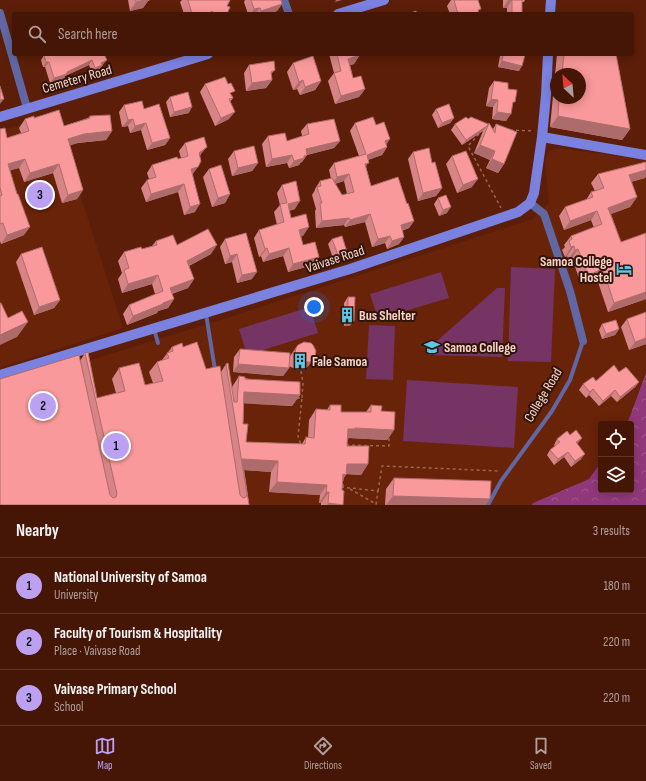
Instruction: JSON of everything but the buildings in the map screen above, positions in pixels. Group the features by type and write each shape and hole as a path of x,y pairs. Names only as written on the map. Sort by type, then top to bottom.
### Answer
{"main road":[{"path":"345,12 384,0"},
{"path":"550,12 551,0"},
{"name":"Cemetery Road","path":"0,117 201,56"},
{"path":"530,203 534,193 542,135 548,56"},
{"path":"542,135 646,155"},
{"name":"Vaivase Road","path":"0,375 73,358 154,329 350,269 505,217 518,212 530,203"}],"street":[{"path":"284,0 288,12"},
{"path":"0,13 12,55"},
{"path":"12,56 27,108"},
{"name":"College Road","path":"530,203 544,214 570,291 583,341"}],"lane":[{"path":"206,314 216,375"},
{"path":"154,329 158,343"},
{"name":"College Road","path":"488,505 501,481 552,411 570,380 583,341"}],"path":[{"path":"506,130 542,135"},
{"path":"479,134 468,146 505,217"},
{"path":"300,371 303,383 298,436 301,446"},
{"path":"293,398 302,398"},
{"path":"344,444 389,446 390,430"},
{"path":"348,488 376,505 382,466 508,471"},
{"path":"343,473 343,487"},
{"path":"339,492 339,487 378,491"}],"shaded area":[{"path":"55,116 123,328 0,368 0,131"},
{"name":"Samoa College","path":"558,148 646,160 646,372 628,421 598,421 598,466 589,479 533,503 532,505 0,505 0,388 214,322 533,219 549,203 545,161 548,152"},
{"path":"511,267 555,269 551,362 508,361"},
{"path":"441,272 449,298 378,319 370,294"},
{"path":"497,288 505,288 502,357 429,355 429,348"},
{"path":"310,307 318,333 247,355 239,329"},
{"path":"369,325 395,326 393,380 366,379"},
{"path":"407,380 518,387 514,448 403,441"}],"green space":[{"path":"646,373 646,505 532,505 533,503 589,479 598,466 598,493 634,493 634,421 628,421"}],"place":[{"name":"Vaivase Primary School","path":"40,195"},
{"name":"Samoa College Hostel","path":"624,269"},
{"name":"Bus Shelter","path":"347,315"},
{"name":"Samoa College","path":"432,347"},
{"name":"Fale Samoa","path":"300,361"},
{"name":"Faculty of Tourism & Hospitality","path":"43,406"},
{"name":"National University of Samoa","path":"116,446"}]}
